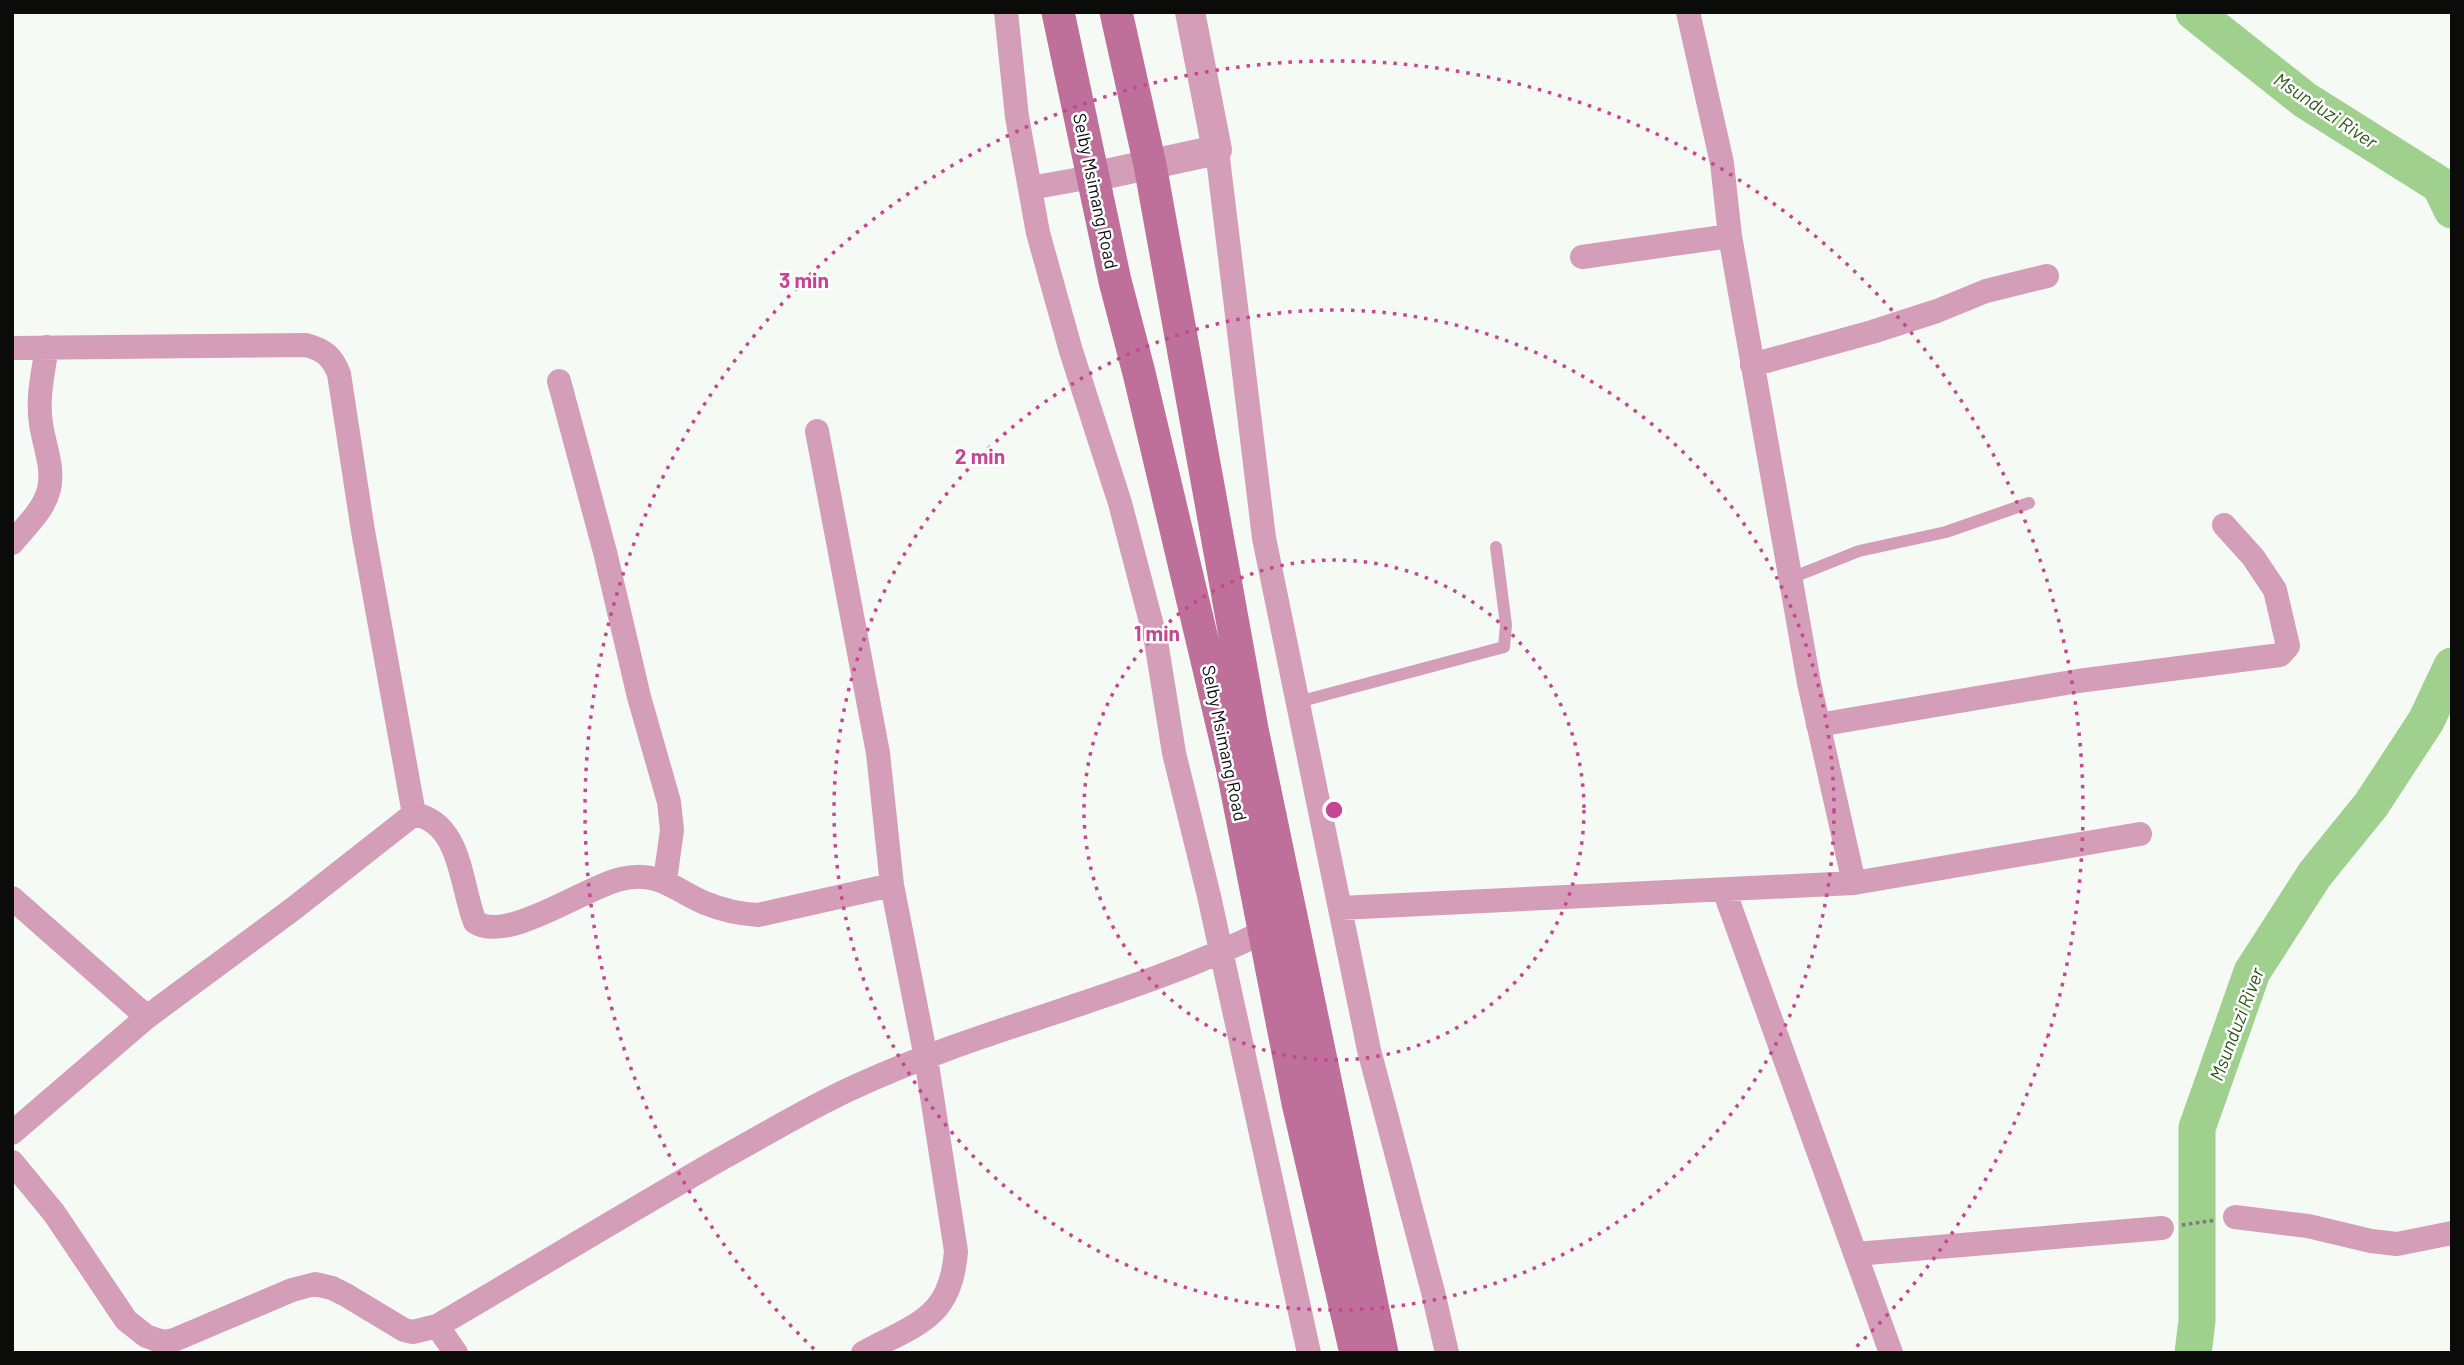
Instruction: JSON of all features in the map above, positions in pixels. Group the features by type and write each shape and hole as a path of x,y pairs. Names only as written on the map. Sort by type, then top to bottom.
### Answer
{"main road":[{"name":"Selby Msimang Road","path":"1058,12 1092,177 1229,754 1298,1103 1356,1353"},
{"name":"Selby Msimang Road","path":"1116,12 1150,165 1252,729 1382,1353"}],"street":[{"path":"1006,12 1017,117 1038,233 1120,503 1149,616 1174,752 1222,953 1309,1353"},
{"path":"1189,12 1217,150 1264,537 1369,1050 1447,1353"},
{"path":"1688,12 1722,163 1730,236 1752,365 1818,725 1854,883"},
{"path":"1030,188 1217,150"},
{"path":"1581,257 1730,236"},
{"path":"1752,365 1872,332 2003,286 2047,276"},
{"path":"12,348 306,345 326,352 334,361 339,374 405,778 414,814"},
{"path":"12,543 42,507 50,488 48,454 41,425 39,400 47,347"},
{"path":"559,381 605,552 639,697 669,802 672,830 665,880"},
{"path":"817,431 878,753 892,885 926,1058 956,1251 954,1270 943,1302 928,1317 863,1353"},
{"path":"1818,725 2078,681 2280,655 2288,646 2275,590 2253,557 2224,525"},
{"path":"414,814 435,821 449,838 456,853 471,912 480,926 515,924 619,879 642,876 665,880 705,903 740,914 758,915 892,885"},
{"path":"12,1133 146,1017 293,909 414,814"},
{"path":"1340,908 1854,883 2140,834"},
{"path":"1724,890 1891,1353"},
{"path":"12,898 146,1017"},
{"path":"12,1162 54,1213 126,1320 146,1336 158,1341 174,1340 292,1290 315,1284 332,1288 404,1330 413,1332 437,1326 661,1192 850,1088 926,1058 1175,972 1222,953 1265,931"},
{"path":"2235,1217 2308,1226 2371,1241 2397,1244 2452,1233"},
{"path":"1856,1254 2162,1228"},
{"path":"437,1326 456,1353"}],"lane":[{"path":"1791,578 1859,551 1946,533 2029,503"},
{"path":"1298,702 1504,647 1507,641 1506,625 1496,547"}],"path":[{"path":"2162,1228 2235,1217"}],"waterway":[{"name":"Msunduzi River","path":"2194,12 2305,100 2440,185 2452,210"},
{"name":"Msunduzi River","path":"2193,1353 2197,1321 2197,1128 2252,972 2315,874 2371,805 2426,721 2452,666"}]}
